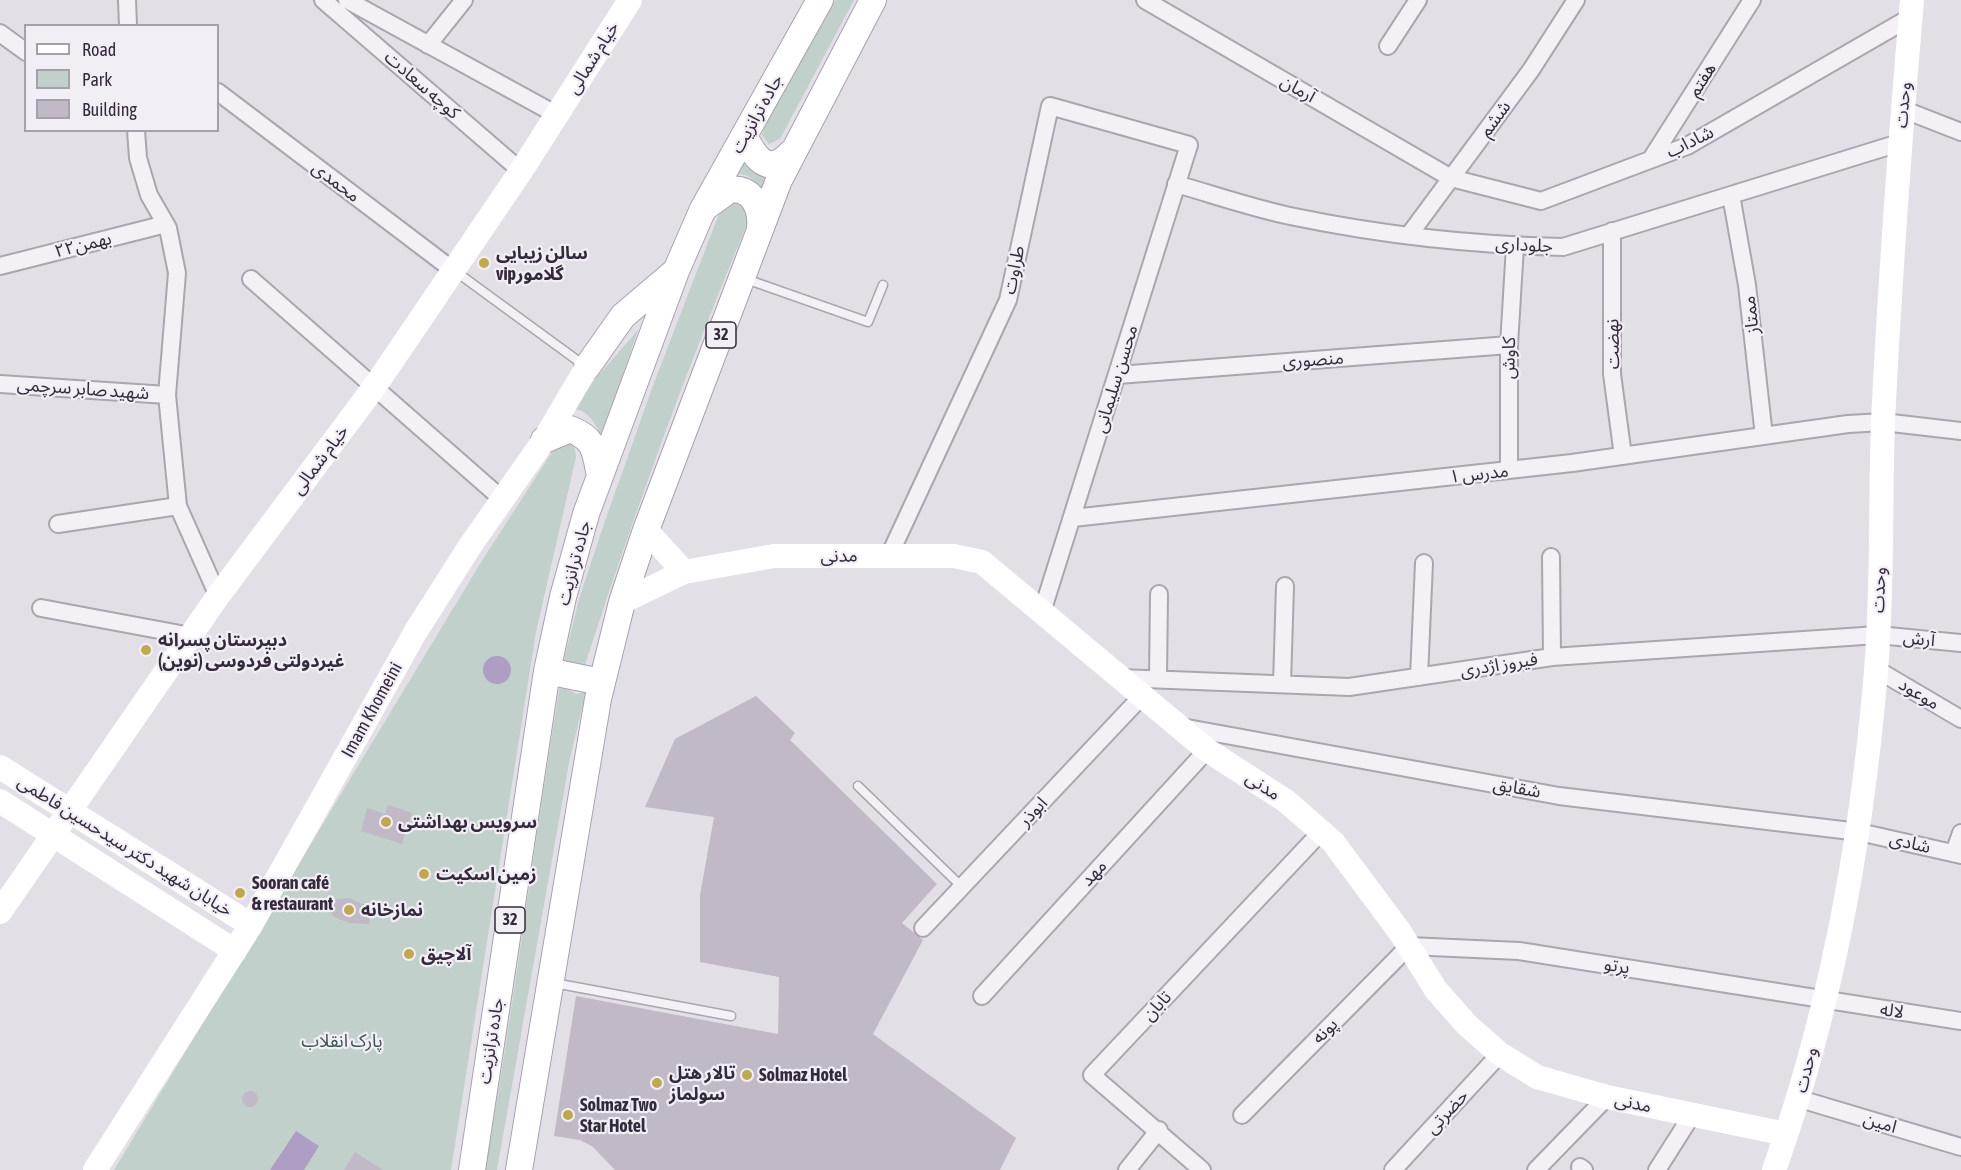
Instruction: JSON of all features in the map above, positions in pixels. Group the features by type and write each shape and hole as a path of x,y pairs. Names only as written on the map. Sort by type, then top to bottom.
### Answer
{"main road":[{"name":"جاده ترانزیت","path":"472,1170 548,671 563,597 600,476 676,271 703,209 820,0"},
{"name":"32","path":"519,1170 601,682 622,602 646,530 760,228 791,153 873,0"},
{"path":"744,136 755,156 764,162 774,165 783,161 791,153"},
{"path":"703,209 729,190 737,188 754,198 762,211 760,228"},
{"name":"Imam Khomeini","path":"587,367 623,316 676,271"},
{"path":"544,440 570,429 584,435 593,446 600,476"},
{"path":"548,671 601,682"}],"street":[{"path":"127,0 128,24"},
{"name":"کوچه سعادت","path":"323,0 521,171"},
{"path":"347,0 557,115"},
{"path":"428,45 464,0"},
{"name":"خیام شمالی","path":"0,912 218,596 375,386 521,171 630,0"},
{"name":"آرمان","path":"1145,0 1451,178"},
{"path":"1388,46 1418,0"},
{"name":"ششم","path":"1409,235 1531,70 1576,0"},
{"name":"هفتم","path":"1651,159 1752,0"},
{"name":"شاداب","path":"1451,178 1541,201 1687,146 1912,9"},
{"name":"وحدت","path":"1774,1170 1800,1099 1859,832 1876,669 1883,422 1899,143 1912,9"},
{"path":"0,33 24,51"},
{"name":"محمدی","path":"219,93 454,271"},
{"name":"طراوت","path":"889,556 1008,300 1050,106 1189,145"},
{"path":"1902,110 1961,132"},
{"path":"135,132 138,158 149,195 166,224 177,273 167,395 178,506 218,596"},
{"name":"جلوداری","path":"1176,184 1294,217 1409,235 1515,246 1563,247 1899,143"},
{"name":"محسن سلیمانی","path":"1042,612 1189,145"},
{"name":"ممتاز","path":"1731,195 1747,285 1764,436"},
{"name":"۲۲بهمن","path":"0,266 166,224"},
{"name":"نهضت","path":"1612,231 1612,374 1623,456"},
{"name":"کاوش","path":"1509,471 1509,345 1515,246"},
{"path":"251,279 502,499"},
{"name":"منصوری","path":"1118,375 1509,345"},
{"name":"Imam Khomeini","path":"95,1170 251,925 416,632 502,499 544,440 587,367"},
{"name":"شهید صابر سرچمی","path":"0,384 167,395"},
{"name":"مدرس ۱","path":"1073,518 1509,471 1883,422 1961,431"},
{"path":"58,524 178,506"},
{"path":"646,530 684,572"},
{"name":"مدنی","path":"622,602 684,572 774,556 954,556 982,562 1120,678 1150,688 1179,726 1207,750 1286,801 1333,842 1409,946 1436,990 1467,1025 1500,1054 1537,1077 1607,1097 1786,1134"},
{"path":"1551,557 1552,657"},
{"path":"1419,677 1424,562"},
{"path":"1282,684 1286,586"},
{"path":"1150,688 1159,594"},
{"path":"41,608 190,636"},
{"name":"آرش","path":"1878,635 1961,643"},
{"name":"فیروز اژدری","path":"1150,688 1282,684 1350,687 1552,657 1878,635"},
{"name":"موعود","path":"1876,669 1961,719"},
{"name":"ابوذر","path":"923,928 1150,688"},
{"name":"شقایق","path":"1179,726 1559,796 1859,832"},
{"name":"مهد","path":"982,996 1207,750"},
{"name":"خیابان شهید دکتر سیدحسین فاطمی","path":"0,767 251,925"},
{"name":"خیابان شهید دکتر سیدحسین فاطمی","path":"0,801 53,837 235,951"},
{"name":"تابان","path":"1202,1170 1159,1130 1092,1075 1321,832"},
{"name":"شادی","path":"1859,832 1957,854"},
{"path":"1957,854 1961,833"},
{"name":"پرتو","path":"1409,946 1519,951 1823,1000"},
{"name":"پونه","path":"1242,1115 1409,946"},
{"name":"لاله","path":"1823,1000 1961,1021"},
{"name":"حضرتی","path":"1393,1170 1500,1054"},
{"path":"1536,1170 1607,1097"},
{"name":"امین","path":"1800,1099 1961,1147"},
{"path":"1657,1170 1692,1114"},
{"path":"1127,1170 1159,1130"}],"lane":[{"path":"454,271 587,367"},
{"path":"743,278 868,322 883,285"},
{"path":"858,786 962,887"},
{"path":"551,982 731,1016"}],"green space":[{"path":"835,0 854,0 780,139 769,144 762,135 765,122"},
{"path":"743,149 771,169 763,198 750,177 734,174"},
{"path":"735,196 749,214 747,224 662,441 586,662 583,669 563,664 579,599 654,383 717,219 726,201"},
{"path":"638,330 602,437 589,416 580,410 568,410"},
{"name":"پارک انقلاب","path":"564,442 574,443 576,457 536,632 451,1170 114,1170 483,559 554,449"},
{"path":"560,685 576,694 586,692 570,758 497,1170 485,1170 505,1049"}],"shaded area":[{"path":"497,656 507,660 511,670 507,680 497,684 487,680 483,670 487,660"},
{"path":"296,1131 319,1146 304,1170 270,1170"}],"building":[{"path":"756,696 795,733 790,740 937,884 902,923 923,940 873,1034 1016,1138 1000,1170 615,1170 593,1147 580,1140 554,1136 576,996 778,1034 779,977 700,962 700,895 714,817 645,807 675,739"},
{"name":"سرویس بهداشتی","path":"388,805 412,813 402,844 361,831 367,808 385,814"},
{"name":"نمازخانه","path":"349,898 365,905 370,912 369,924 349,923 334,917 330,907 337,899"},
{"path":"250,1091 256,1093 258,1099 256,1105 250,1107 244,1105 242,1099 244,1093"},
{"path":"355,1152 383,1170 344,1170"}],"place":[{"name":"سالن زیبایی vipگلامور","path":"484,263"},
{"name":"دبیرستان پسرانه غیردولتی فردوسی (نوین)","path":"146,650"},
{"name":"سرویس بهداشتی","path":"386,822"},
{"name":"زمین اسکیت","path":"424,874"},
{"name":"Sooran café & restaurant","path":"240,893"},
{"name":"نمازخانه","path":"349,910"},
{"name":"آلاچیق","path":"409,954"},
{"name":"Solmaz Hotel","path":"747,1075"},
{"name":"تالار هتل سولماز","path":"657,1083"},
{"name":"Solmaz Two Star Hotel","path":"568,1115"}]}
